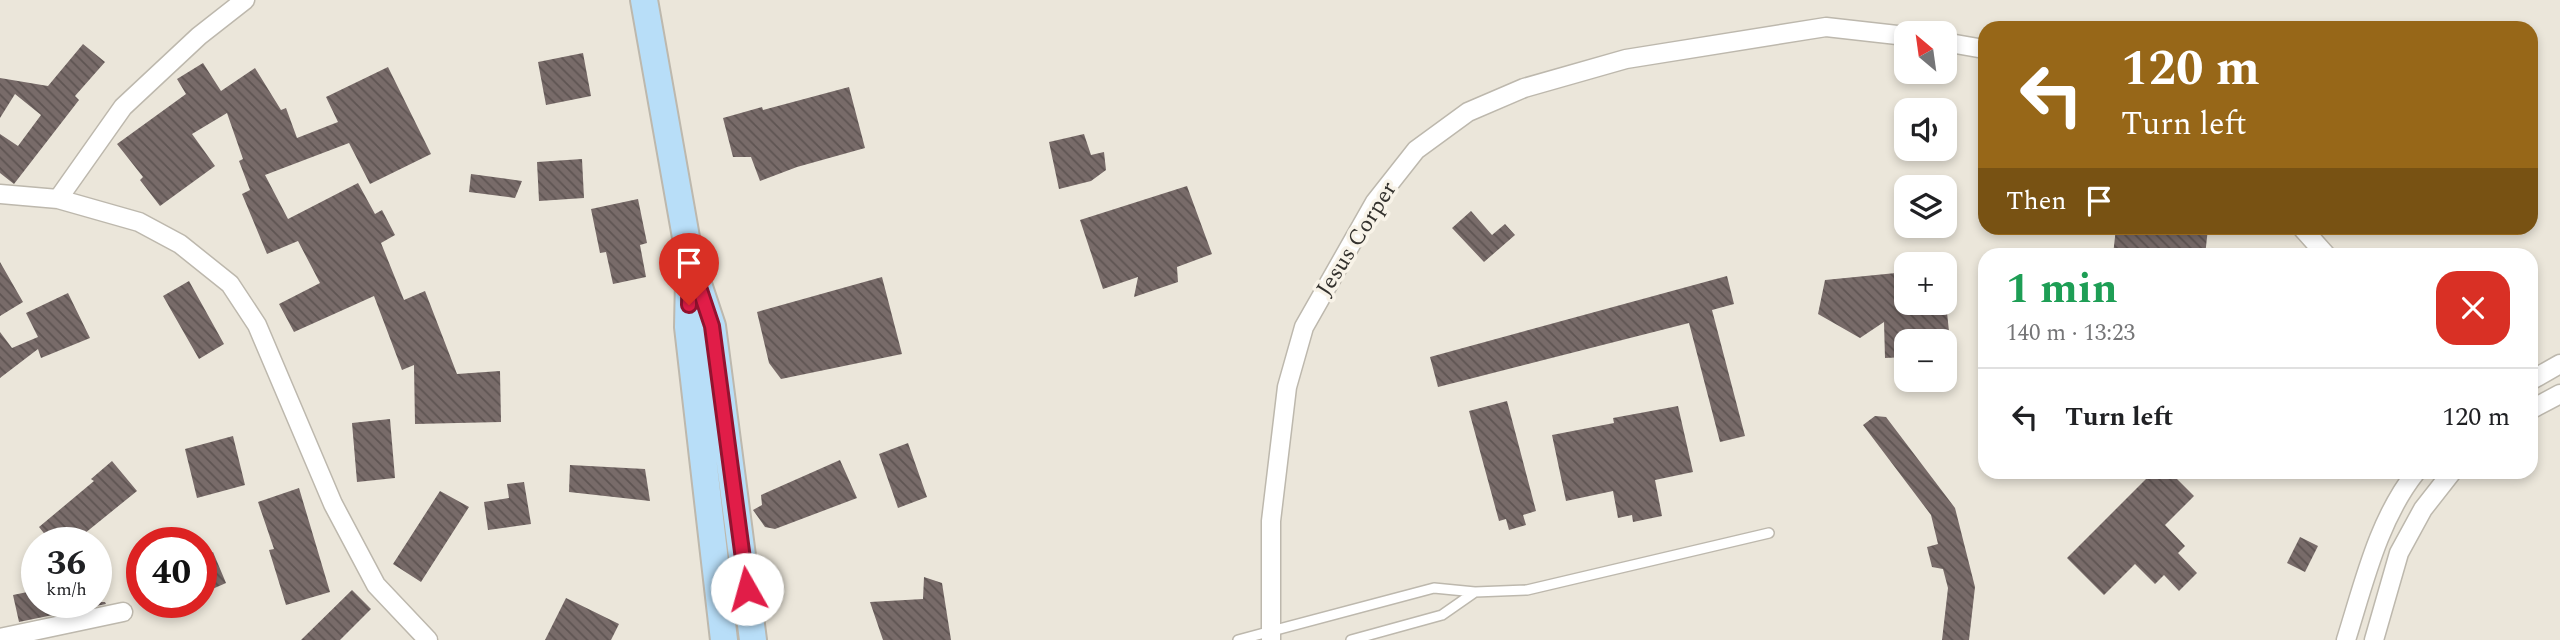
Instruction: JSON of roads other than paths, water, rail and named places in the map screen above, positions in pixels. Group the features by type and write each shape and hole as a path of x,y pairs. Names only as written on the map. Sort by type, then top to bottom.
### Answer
{"street":[{"path":"58,199 123,107 199,36 245,0"},
{"path":"644,0 690,260 712,326 753,640"},
{"name":"Jesus Corper","path":"1271,636 1271,521 1287,387 1304,327 1375,202 1416,150 1468,112 1524,88 1626,60 1826,27 1894,36"},
{"path":"1957,44 1978,48"},
{"path":"0,194 58,199 139,222 180,244 230,284 257,326 333,504 376,585 428,640"},
{"path":"690,260 688,327 724,640"},
{"path":"2538,376 2560,364"},
{"path":"2538,406 2560,394"},
{"path":"2346,640 2377,542 2402,491 2411,479"},
{"path":"2374,640 2399,553 2423,509 2447,479"},
{"path":"0,638 123,612"}],"lane":[{"path":"1238,640 1271,636 1434,588 1475,592 1527,590 1769,533"},
{"path":"1352,640 1442,615 1475,592"}]}
